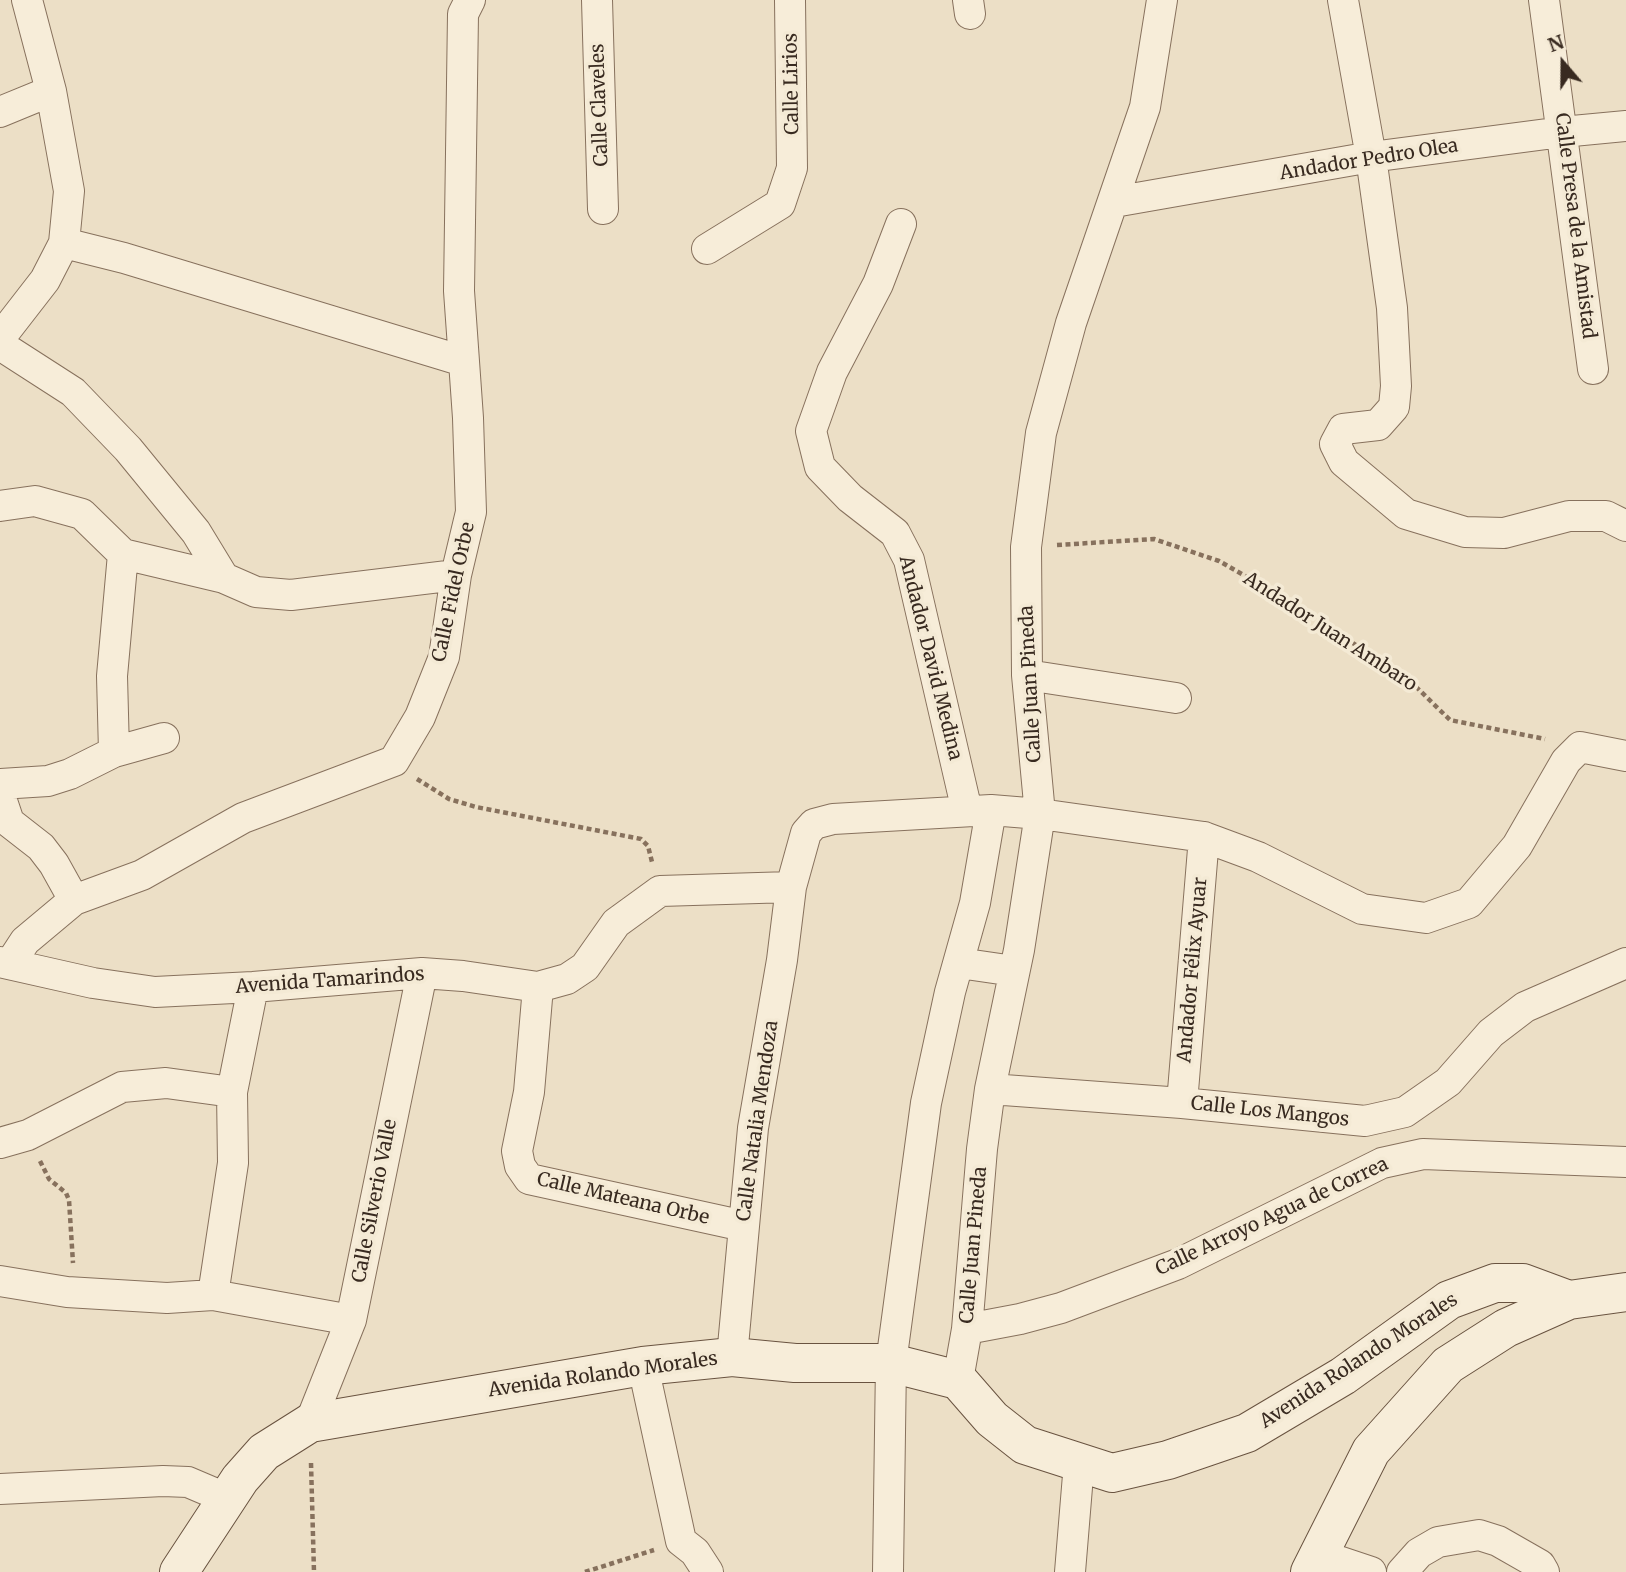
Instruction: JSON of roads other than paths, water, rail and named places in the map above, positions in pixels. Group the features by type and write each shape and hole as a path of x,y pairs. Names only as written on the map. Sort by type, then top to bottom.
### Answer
{"street":[{"path":"0,338 45,280 64,243 69,191 51,91 27,0"},
{"name":"Calle Claveles","path":"597,0 603,209"},
{"name":"Calle Lirios","path":"707,249 780,204 792,168 790,0"},
{"name":"Calle Juan Pineda","path":"958,1380 967,1329 982,1149 990,1089 1014,971 1040,814 1027,675 1026,547 1041,433 1071,323 1145,107 1162,0"},
{"path":"1343,0 1371,157 1392,307 1396,386 1394,407 1378,425 1343,429 1335,444 1344,462 1406,514 1465,532 1504,533 1569,516 1606,516 1626,527"},
{"name":"Calle Presa de la Amistad","path":"1544,0 1593,369"},
{"name":"Calle Fidel Orbe","path":"74,900 142,875 243,818 394,761 419,717 444,657 456,575 471,512 468,418 459,291 466,7"},
{"path":"0,112 51,91"},
{"name":"Andador Pedro Olea","path":"1114,202 1371,157 1626,126"},
{"name":"Andador David Medina","path":"901,224 878,284 832,372 811,431 820,467 849,498 895,533 909,560 979,810"},
{"path":"64,243 124,258 463,360"},
{"path":"0,345 73,392 128,449 196,532 224,578"},
{"path":"0,506 35,501 82,514 123,554 224,578 256,592 291,595 456,575"},
{"path":"114,752 112,676 123,554"},
{"path":"1027,675 1176,698"},
{"path":"0,785 48,781 70,774 114,752 164,738"},
{"path":"791,887 806,833 814,824 833,819 979,810 1040,814 1205,837 1258,858 1362,909 1426,918 1468,902 1517,846 1566,761 1580,747 1626,755"},
{"path":"0,795 9,822 41,847 74,900 25,941 5,963"},
{"path":"888,1572 891,1363 926,1103 975,903 979,810"},
{"name":"Andador Félix Ayuar","path":"1182,1103 1205,837"},
{"name":"Avenida Tamarindos","path":"5,963 93,983 155,992 422,973 538,987 567,979 585,967 617,923 660,891 791,887"},
{"name":"Calle Natalia Mendoza","path":"732,1357 753,1128 782,960 791,887"},
{"name":"Calle Los Mangos","path":"990,1089 1182,1103 1365,1121 1405,1112 1448,1082 1491,1033 1525,1007 1626,963"},
{"path":"958,964 1014,971"},
{"name":"Calle Silverio Valle","path":"310,1423 351,1320 422,973"},
{"path":"213,1295 233,1163 232,1092 253,987"},
{"name":"Calle Mateana Orbe","path":"538,987 529,1091 517,1151 520,1166 529,1179 744,1226"},
{"path":"14,1139 122,1087 166,1083 232,1092"},
{"path":"1382,1163 1405,1112"},
{"name":"Calle Arroyo Agua de Correa","path":"967,1329 1061,1308 1178,1264 1382,1163 1423,1154 1626,1162"},
{"path":"0,1282 67,1292 167,1298 213,1295 351,1320"},
{"name":"Avenida Rolando Morales","path":"310,1423 643,1366 732,1357 795,1363 891,1363 958,1380 992,1419 1025,1446 1112,1473 1168,1460 1247,1433 1343,1376 1449,1300 1495,1283 1523,1283 1569,1300"},
{"path":"1371,1572 1315,1564 1371,1451 1448,1365 1506,1328 1569,1300 1626,1293"},
{"path":"643,1366 681,1541 695,1552 708,1572"},
{"path":"179,1572 240,1479 264,1452 310,1423"},
{"path":"1070,1572 1079,1463"},
{"path":"0,1489 176,1481 188,1482 228,1499"},
{"path":"1402,1572 1419,1553 1438,1542 1479,1535 1498,1541 1540,1565 1544,1572"}]}
